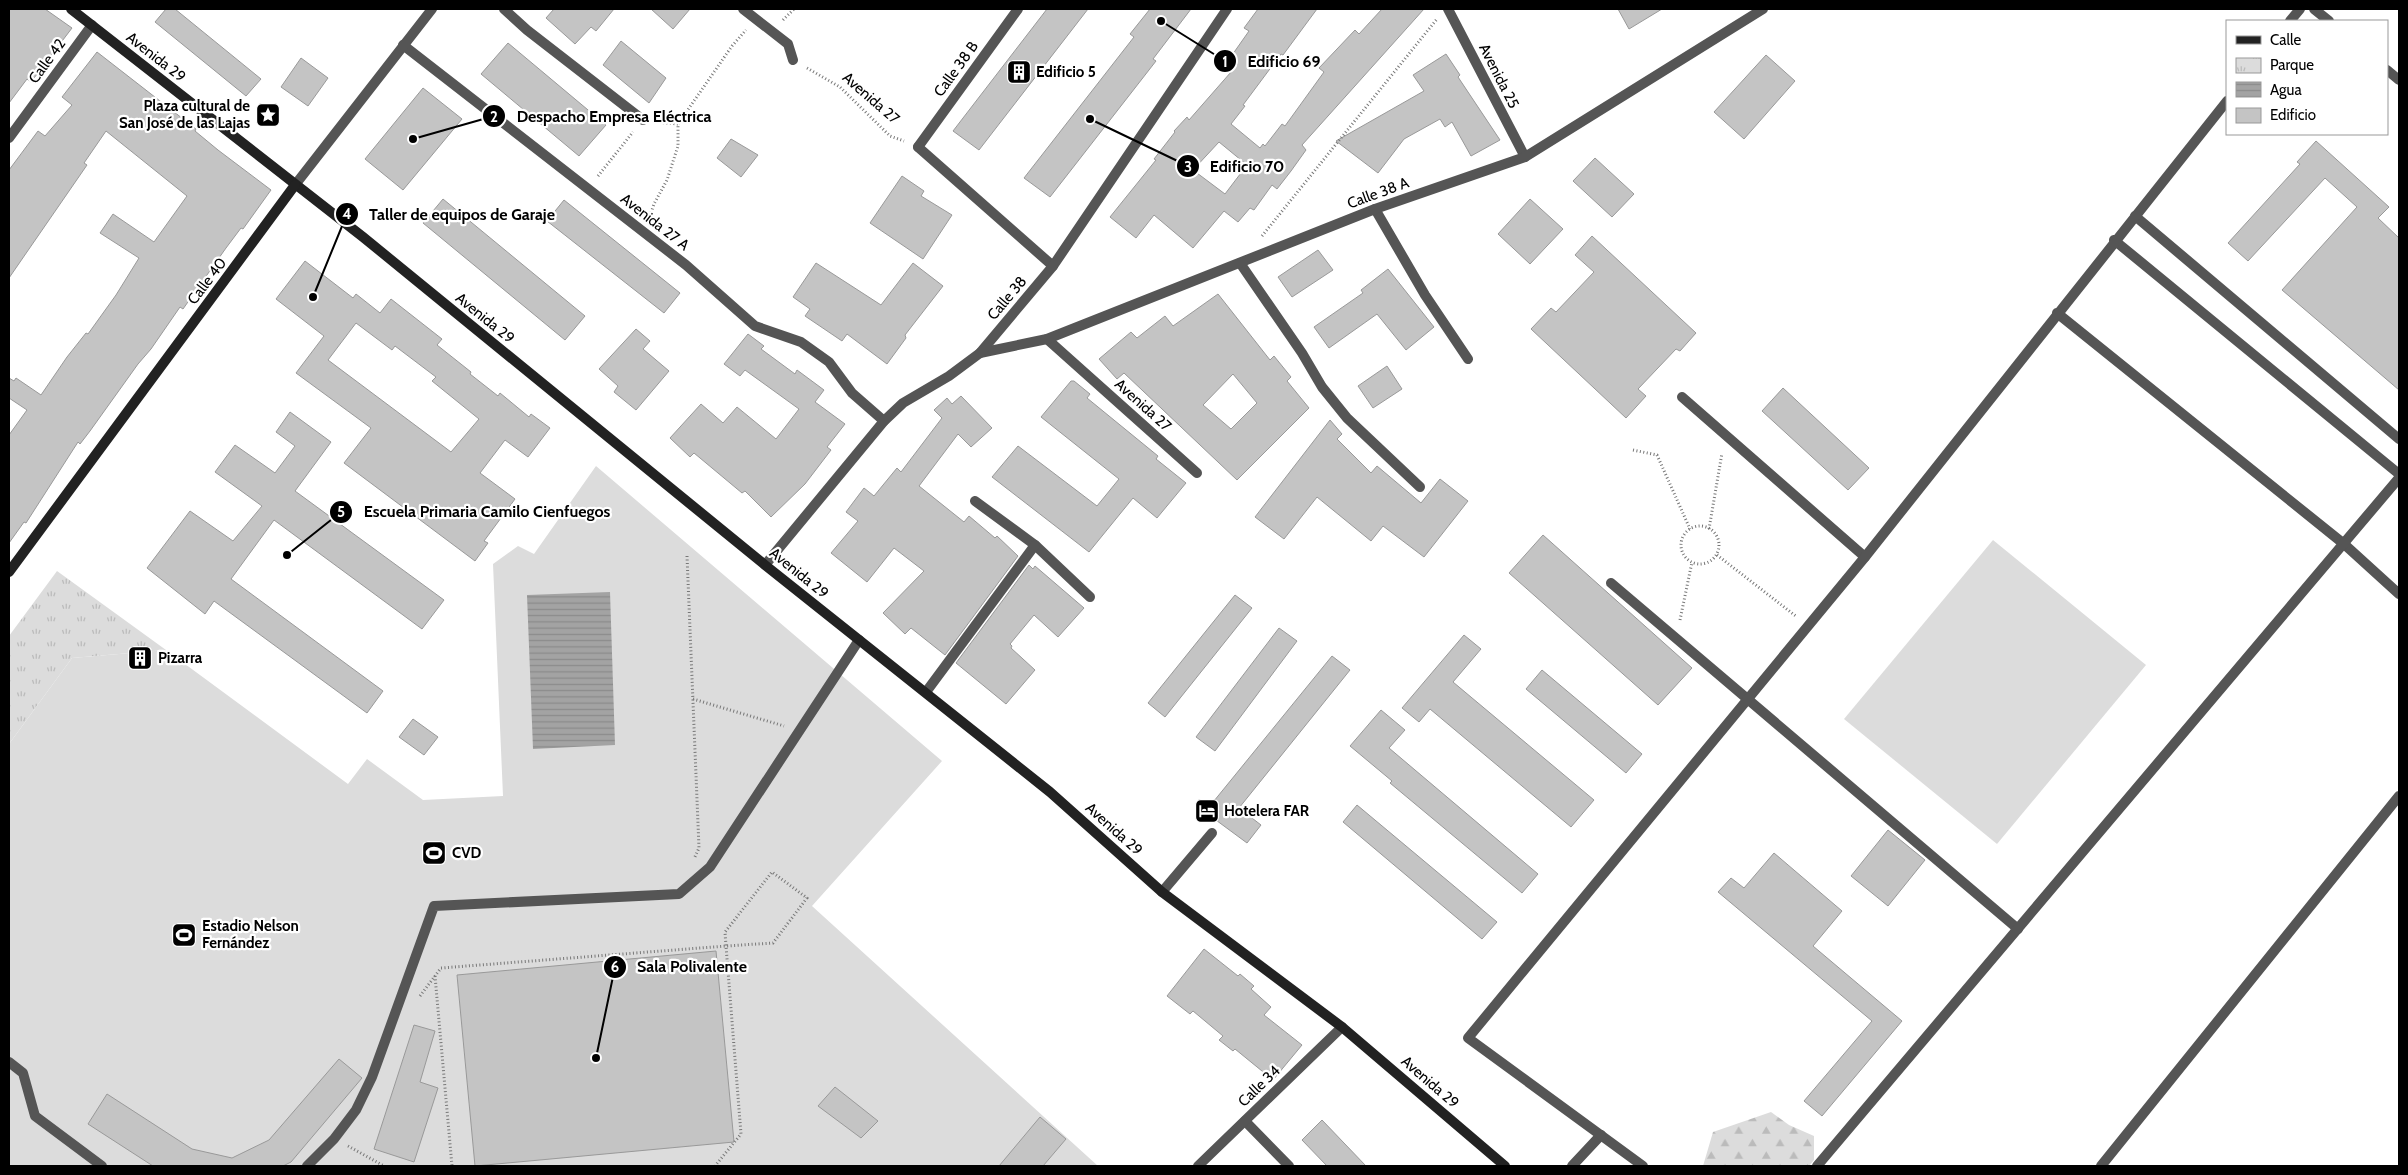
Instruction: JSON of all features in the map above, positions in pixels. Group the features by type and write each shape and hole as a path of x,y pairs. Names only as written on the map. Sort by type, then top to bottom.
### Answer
{"main road":[{"name":"Avenida 29","path":"71,9 363,237 765,565 1050,792 1162,892 1342,1027 1504,1166"},
{"name":"Calle 40","path":"9,572 296,185"}],"street":[{"name":"Calle 40","path":"296,185 432,9"},
{"path":"504,9 527,30 643,120"},
{"path":"743,9 788,44 793,60"},
{"name":"Calle 38 B","path":"918,147 1018,9"},
{"name":"Calle 38","path":"765,565 884,421 903,403 949,376 980,353 1053,266 1226,9"},
{"name":"Avenida 25","path":"1448,9 1525,157"},
{"name":"Calle 38 A","path":"980,353 1047,339 1375,209 1525,157 1763,9"},
{"path":"2291,20 2300,9"},
{"path":"2314,9 2328,20"},
{"name":"Calle 42","path":"9,138 92,25"},
{"name":"Avenida 27 A","path":"403,45 686,265 755,326 800,342 829,362 852,393 884,421"},
{"path":"2388,71 2399,80"},
{"path":"1643,1166 1468,1038 1748,699 1807,624 1865,557 2114,240 2226,102"},
{"path":"918,147 1053,266"},
{"path":"1375,209 1425,294 1468,360"},
{"path":"2135,216 2399,439"},
{"path":"2114,240 2399,474"},
{"path":"1240,264 1302,352 1322,387 1347,418 1420,486"},
{"path":"2058,313 2344,544 2399,594"},
{"name":"Avenida 27","path":"1047,339 1197,473"},
{"path":"1682,397 1865,557"},
{"path":"1817,1166 2399,478"},
{"path":"975,501 1035,545 1090,597"},
{"path":"926,692 1035,545"},
{"path":"1611,583 2018,929"},
{"path":"307,1166 334,1139 356,1110 372,1077 434,906 679,894 710,867 859,640"},
{"path":"2101,1166 2399,796"},
{"path":"1162,892 1212,833"},
{"name":"Calle 34","path":"1198,1166 1342,1027"},
{"path":"9,1062 23,1073 35,1116 102,1166"},
{"path":"1245,1121 1289,1166"},
{"path":"1572,1166 1601,1135"}],"path":[{"path":"1259,240 1439,16"},
{"path":"645,234 654,204 667,180 678,146 678,124 732,46 756,18"},
{"name":"Avenida 27","path":"793,60 840,88 890,136 918,147"},
{"path":"588,189 643,120 678,124"},
{"path":"1709,528 1726,435"},
{"path":"1632,450 1657,455 1690,529"},
{"path":"1696,527 1709,528 1714,532 1719,543 1717,555 1707,563 1692,562 1685,557 1682,539 1690,529 1696,527"},
{"path":"1717,555 1807,624"},
{"path":"687,556 699,848 693,861"},
{"path":"1676,639 1692,562"},
{"path":"693,699 799,731"},
{"path":"418,998 441,968 726,946 773,942 807,898 772,872 726,932 726,946 741,1134 715,1166"},
{"path":"435,976 452,1166"},
{"path":"334,1139 384,1166"}],"green space":[{"name":"CVD","path":"596,466 942,761 812,906 1098,1166 9,1166 9,744 72,658 166,650 348,784 367,759 423,800 503,796 493,564 518,546 534,554"},
{"path":"1993,540 2146,665 1997,844 1844,719"},
{"path":"57,571 166,650 72,658 9,744 9,636"},
{"path":"1771,1112 1789,1125 1814,1136 1814,1160 1809,1166 1703,1166 1713,1132"}],"water":[{"path":"610,592 615,745 533,749 527,595"}],"building":[{"path":"9,9 45,9 72,28 31,82 27,79 9,103"},
{"path":"166,9 175,9 261,79 246,96 155,22"},
{"path":"554,9 614,9 596,31 591,27 575,44 546,18"},
{"path":"651,9 690,9 673,29"},
{"name":"Edificio 5","path":"1047,9 1088,9 979,150 953,131"},
{"path":"1150,9 1191,9 1153,59 1156,61 1050,197 1024,178 1134,37 1130,34"},
{"path":"1258,9 1317,9 1283,55 1281,54 1231,124 1260,148 1263,144 1265,146 1282,124 1285,126 1324,72 1319,68 1355,30 1359,34 1382,9 1424,9 1302,145 1306,150 1291,171 1277,189 1272,185 1254,210 1250,208 1238,222 1224,211 1193,248 1154,215 1136,238 1110,217 1156,160 1154,159 1174,131 1187,117 1189,120 1238,64 1230,58 1249,31 1244,28","holes":["1219,142 1247,165 1225,194 1193,170"]},
{"path":"1618,9 1662,9 1629,29"},
{"path":"621,41 666,78 649,103 603,65"},
{"path":"508,43 606,125 579,156 481,74"},
{"path":"97,52 196,129 195,131 218,150 271,190 243,229 241,228 226,248 183,309 180,307 90,431 80,444 78,442 26,523 24,522 9,543 9,435 27,410 9,398 9,378 14,381 16,378 41,395 67,357 86,333 88,334 116,295 139,258 100,233 113,214 154,242 187,196 106,131 84,163 87,165 9,278 9,170 38,131 45,136 72,105 62,97"},
{"path":"1446,54 1460,75 1458,77 1500,140 1471,156 1452,122 1445,127 1440,119 1404,139 1378,173 1336,141 1424,91 1413,75"},
{"path":"1766,55 1795,81 1744,139 1714,112"},
{"path":"301,58 328,78 308,106 281,87"},
{"path":"423,88 462,119 403,190 365,159"},
{"path":"731,139 758,155 741,177 717,158"},
{"path":"2316,141 2389,207 2378,218 2399,238 2399,390 2282,290 2357,207 2325,178 2248,261 2228,243 2300,164 2297,162"},
{"path":"1595,158 1634,194 1612,217 1573,181"},
{"path":"902,176 924,191 921,196 952,215 923,259 870,223"},
{"path":"443,199 585,316 565,340 423,223"},
{"path":"1530,199 1563,229 1530,264 1498,234"},
{"path":"564,200 680,293 664,313 547,221"},
{"path":"1592,236 1696,333 1680,351 1676,349 1638,389 1646,396 1626,418 1531,329 1551,308 1556,312 1594,272 1575,255"},
{"path":"1318,250 1333,270 1292,297 1278,277"},
{"path":"305,261 353,298 356,294 380,313 391,299 442,339 437,345 471,372 470,374 498,396 500,393 529,417 531,414 550,428 528,457 505,440 480,473 515,499 484,541 488,543 475,561 344,463 371,428 296,373 324,336 276,299","holes":["356,323 392,350 395,346 436,377 432,381 479,419 451,452 328,360"]},
{"path":"816,263 881,305 913,263 943,286 905,335 906,338 887,364 847,334 842,341 805,316 810,309 793,297"},
{"path":"1388,269 1434,327 1406,350 1377,314 1329,348 1314,327 1363,293 1361,290"},
{"path":"1218,294 1270,360 1274,356 1291,377 1287,381 1309,408 1237,480 1124,373 1117,379 1099,359 1131,332 1137,338 1165,316 1173,326","holes":["1233,374 1257,403 1231,429 1203,405"]},
{"path":"636,329 650,341 643,349 669,371 636,410 614,392 618,386 599,369"},
{"path":"748,334 764,346 761,349 795,374 797,370 824,390 815,402 845,424 827,447 831,450 805,484 771,517 745,491 742,493 694,453 690,457 670,438 701,404 723,423 737,407 776,439 799,409 745,370 740,376 724,364"},
{"path":"1387,366 1402,389 1373,408 1358,386"},
{"path":"1071,381 1074,381 1090,394 1087,398 1158,456 1156,459 1186,483 1157,518 1133,498 1089,552 992,477 1018,446 1097,506 1119,479 1041,417"},
{"path":"1783,388 1869,468 1848,490 1762,411"},
{"path":"961,396 992,428 971,447 958,434 919,486 964,522 969,516 995,538 997,536 1018,556 945,655 911,628 905,634 883,613 924,571 894,548 867,582 831,553 858,521 846,512 864,488 874,496 897,468 901,472 942,418 934,410 947,398 952,404"},
{"path":"290,412 331,442 295,491 444,600 422,629 274,520 231,579 383,691 367,713 214,601 205,614 147,568 190,511 233,541 262,506 215,472 235,445 275,473 295,446 276,432"},
{"path":"1330,420 1342,434 1337,439 1371,473 1377,466 1421,503 1440,479 1468,501 1424,557 1383,526 1371,541 1317,497 1284,539 1255,517"},
{"path":"1543,535 1692,668 1658,705 1509,573"},
{"path":"1029,565 1033,569 1035,566 1084,608 1058,637 1034,615 1010,644 1011,648 1035,670 1006,704 956,663"},
{"path":"1235,595 1252,608 1165,717 1148,703"},
{"path":"1279,628 1297,641 1215,751 1196,737"},
{"path":"1464,635 1481,649 1453,682 1594,800 1571,827 1430,709 1419,722 1402,708"},
{"path":"1332,656 1350,670 1239,808 1261,825 1247,843 1205,812"},
{"path":"1542,670 1642,754 1626,773 1526,689"},
{"path":"1381,710 1405,730 1389,748 1538,874 1522,893 1390,783 1392,781 1350,746"},
{"path":"413,719 438,737 424,755 399,737"},
{"path":"1357,805 1497,922 1482,939 1343,822"},
{"path":"1888,830 1925,860 1888,906 1851,876"},
{"path":"1774,853 1842,911 1813,946 1902,1021 1822,1116 1804,1101 1872,1021 1718,892 1731,878 1744,888"},
{"path":"1204,949 1254,986 1251,989 1271,1007 1264,1015 1302,1045 1273,1080 1235,1049 1233,1051 1219,1040 1223,1036 1193,1011 1190,1014 1167,996"},
{"path":"716,951 734,1142 475,1166 457,975"},
{"path":"414,1025 435,1031 420,1082 438,1088 414,1162 374,1149"},
{"path":"339,1059 362,1078 291,1162 283,1166 153,1166 88,1124 107,1094 192,1149 232,1158 269,1140"},
{"path":"835,1087 878,1121 861,1138 818,1106"},
{"path":"1040,1117 1066,1139 1043,1166 999,1166"},
{"path":"1322,1120 1366,1166 1327,1166 1302,1140"}],"place":[{"name":"Edificio 69","path":"1161,21"},
{"name":"Edificio 5","path":"1019,72"},
{"name":"Plaza cultural de San José de las Lajas","path":"268,115"},
{"name":"Edificio 70","path":"1090,119"},
{"name":"Despacho Empresa Eléctrica","path":"413,139"},
{"name":"Taller de equipos de Garaje","path":"313,297"},
{"name":"Escuela Primaria Camilo Cienfuegos","path":"287,555"},
{"name":"Pizarra","path":"140,658"},
{"name":"Hotelera FAR","path":"1207,811"},
{"name":"CVD","path":"434,853"},
{"name":"Estadio Nelson Fernández","path":"184,935"},
{"name":"Sala Polivalente","path":"596,1058"}]}
